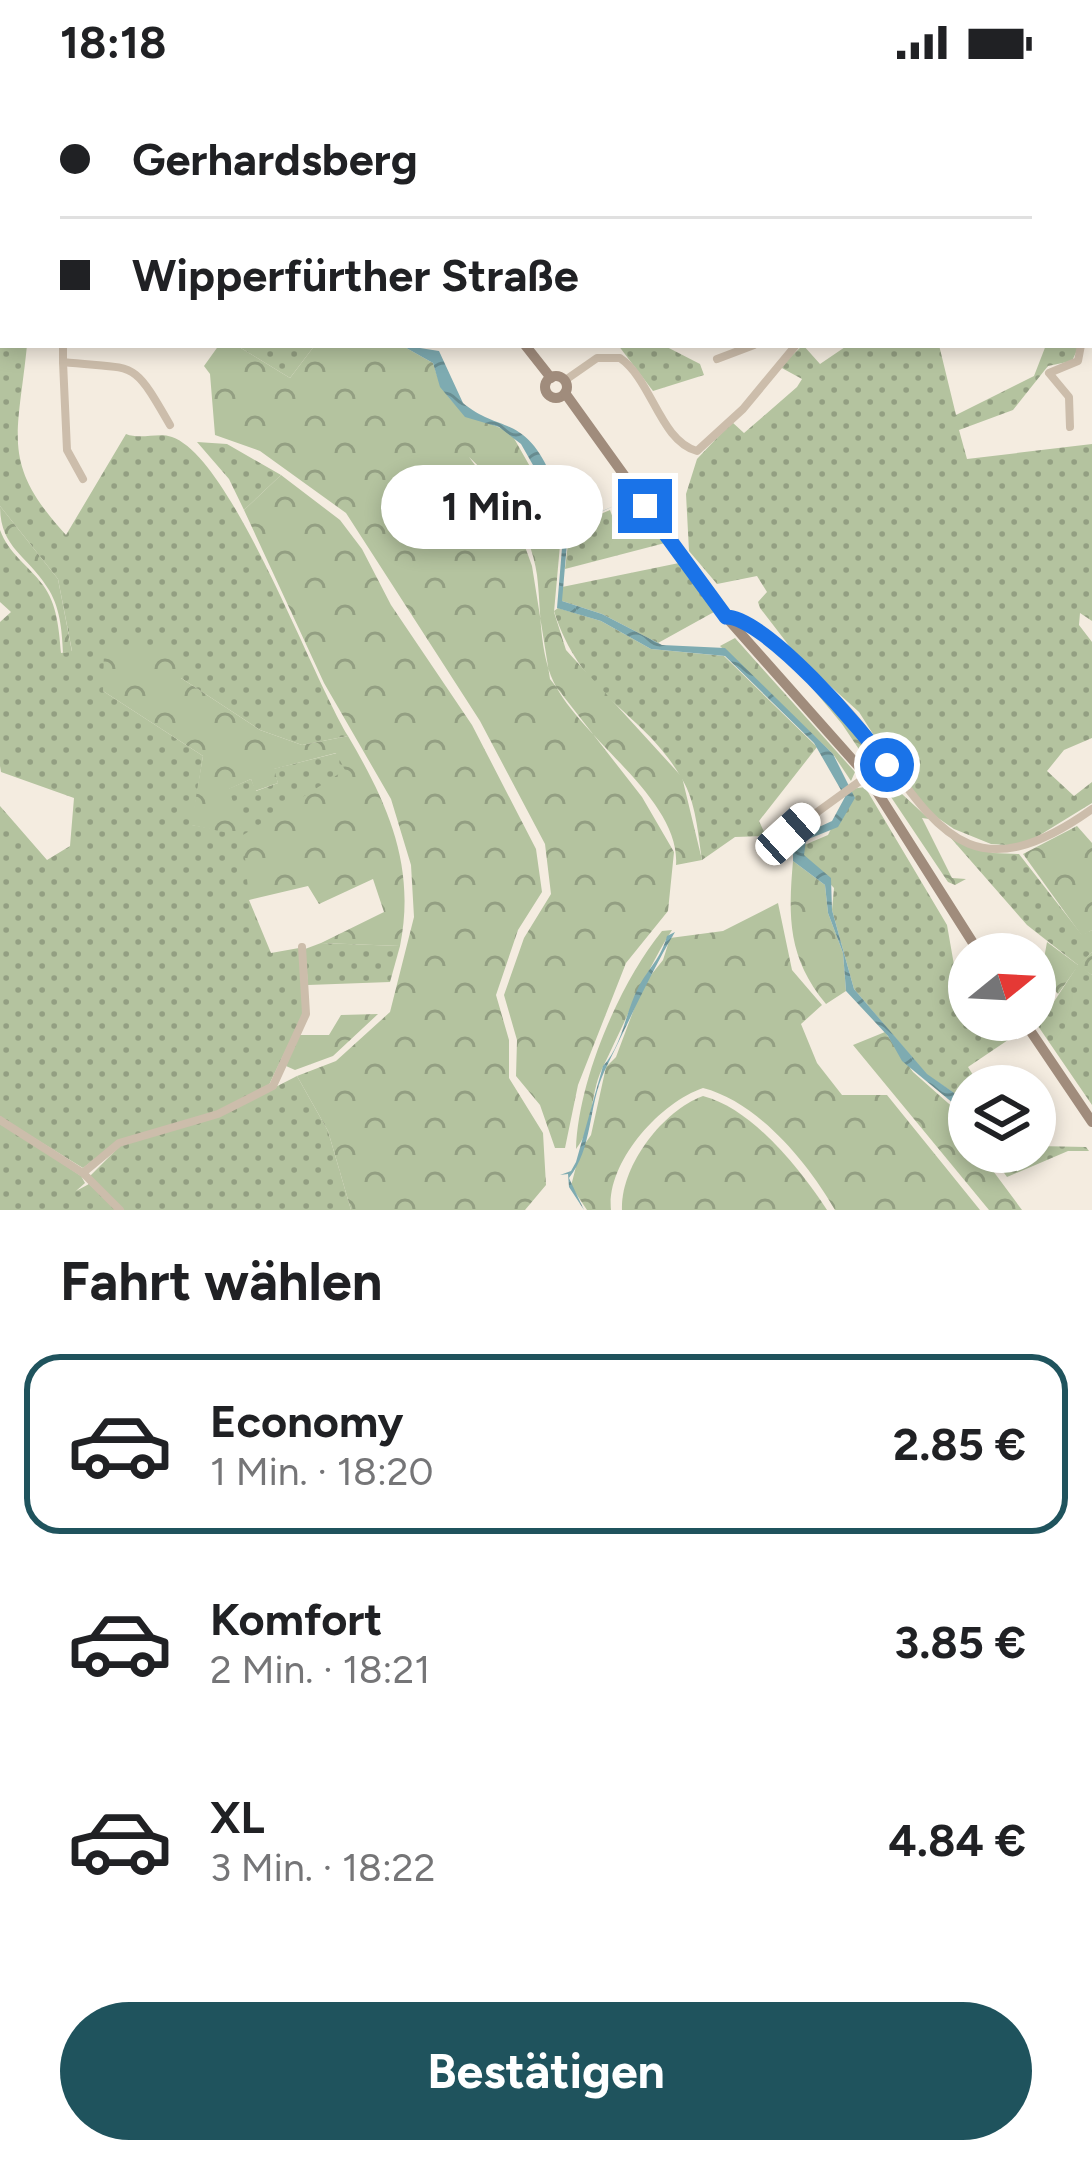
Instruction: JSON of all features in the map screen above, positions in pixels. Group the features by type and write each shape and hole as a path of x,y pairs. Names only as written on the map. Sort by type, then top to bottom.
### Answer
{"main road":[{"path":"528,348 560,384 726,617 861,780 966,933"},
{"path":"1038,1041 1092,1122"}],"street":[{"path":"63,348 67,450 83,479"},
{"path":"717,359 746,348"},
{"path":"560,384 597,358 620,358 653,396 677,440 697,451 743,409 794,348"},
{"path":"1070,427 1069,397 1049,373 1078,361 1080,348"},
{"path":"63,362 131,368 146,382 170,425"},
{"path":"726,617 748,622 847,710 915,803 973,843 1002,851 1024,850 1092,809"},
{"path":"788,834 861,780"},
{"path":"83,1173 114,1145 218,1114 273,1085 306,1014 302,947"},
{"path":"0,1120 83,1173 120,1210"}],"green space":[{"path":"0,348 27,348 18,448 22,468 45,510 66,535 126,434 172,437 195,453 244,524 348,736 302,745 260,730 181,678 103,691 203,756 192,825 242,834 228,789 251,779 256,791 278,783 273,769 337,753 346,770 249,900 271,953 299,948 303,1014 268,1087 218,1112 114,1144 83,1168 0,1117 0,806 47,860 70,846 74,798 1,772 0,622 11,612 0,602 0,530 48,592 61,653 72,651 58,579 0,506"},
{"path":"217,348 241,348 290,378 313,348 406,348 433,363 454,403 511,433 562,523 554,612 566,650 682,777 702,860 676,865 673,840 662,815 592,733 642,797 674,852 668,911 626,963 578,1085 565,1148 555,1148 540,1105 516,1076 517,1040 504,995 524,938 551,894 545,844 480,721 346,513 260,451 215,435 210,374 204,366","holes":["469,457 503,495 521,526 534,558 541,619 532,566 515,519"]},
{"path":"241,348 313,348 290,378"},
{"path":"620,348 669,348 700,364 704,375 653,391"},
{"path":"800,348 806,348 820,364 844,348 940,348 956,415 1034,376 1045,348 1078,348 1072,361 1048,366 1013,410 959,430 967,459 1092,444 1092,621 1080,613 1079,625 1092,642 1092,738 1064,750 1047,771 1074,796 1092,782 1092,803 1022,846 991,844 935,816 901,778 859,712 797,656 760,608 758,602 767,592 757,576 717,584 689,551 686,494 697,459 732,422 744,433 797,387 802,379 780,367"},
{"path":"197,442 227,444 281,475 244,510 229,479"},
{"path":"281,475 340,520 362,549 391,605 472,725 536,849 542,892 518,930 496,995 509,1040 509,1078 543,1133 546,1185 525,1210 351,1210 328,1131 297,1076 336,1061 390,1012 414,917 411,865 391,799 324,683 244,510"},
{"path":"0,506 58,579 72,652 63,653 55,602 10,542"},
{"path":"610,510 614,521 642,514 665,543 565,569 570,527"},
{"path":"679,563 714,612 658,643 602,614 562,601 562,587"},
{"path":"558,608 601,621 651,649 724,656 817,747 759,821 766,836 735,837 702,860 693,808 682,779 649,736 580,665 554,611"},
{"path":"735,638 855,772 851,781 833,754 720,646"},
{"path":"172,646 181,678 260,730 302,745 348,736 395,836 404,889 400,946 321,943 384,912 373,879 319,904 308,886 249,900 243,836 191,825 203,756 103,691 104,649","holes":["336,753 345,770 243,835 229,789 251,779 255,791 278,783 274,769"]},
{"path":"799,672 844,712 902,794 929,819 922,818 952,878 966,879 955,885 948,882 842,724"},
{"path":"865,787 947,925 948,1041 1007,1041 971,1065 948,1065 948,1089 927,1075 854,989 832,910 834,888 804,856 802,846 828,835 851,789"},
{"path":"1077,826 1092,843 1092,930 1082,936 1023,854"},
{"path":"950,837 993,853 1019,854 1082,935 1092,930 1092,952 1079,965 1092,975 1092,1105 1048,1041 1056,1041 1056,999 1078,965 1056,948 1056,933 1037,933"},
{"path":"793,861 825,885 828,913 843,953 846,991 826,1004 804,970 793,937"},
{"path":"778,903 792,970 822,1005 801,1024 817,1063 842,1095 887,1095 980,1210 835,1210 811,1173 762,1120 703,1088 669,1107 639,1137 617,1173 611,1210 587,1210 571,1186 580,1151 591,1135 606,1067 616,1057 643,985 663,960 670,938 723,931"},
{"path":"672,930 602,1069 586,1131 576,1149 584,1094 616,1005 662,931"},
{"path":"321,943 400,946 390,982 308,985 305,949"},
{"path":"1056,949 1078,965 1092,952 1092,975 1078,966 1058,994"},
{"path":"378,1014 333,1056 295,1070 286,1066 299,1035 329,1035 341,1015"},
{"path":"885,1032 913,1072 948,1103 948,1160 853,1045"},
{"path":"297,1076 328,1131 351,1210 123,1210 90,1176 120,1146 219,1116"},
{"path":"703,1096 757,1127 789,1159 827,1210 622,1210 628,1176 646,1142 673,1114"},
{"path":"0,1122 81,1176 85,1183 76,1191 89,1184 117,1210 0,1210"},
{"path":"1056,1146 1089,1151 1056,1156"},
{"path":"959,1173 995,1173 1022,1210 989,1210"}],"water":[{"path":"406,348 439,351 463,403 520,433 540,454 563,506 575,521 569,520 562,601 602,614 662,645 725,648 833,754 855,798 838,827 806,840 804,855 831,878 832,910 854,989 927,1074 948,1089 948,1099 902,1061 888,1036 846,991 843,953 828,913 825,885 793,861 793,839 832,821 845,797 814,743 725,656 651,649 601,621 557,608 563,536 558,509 521,444 499,427 465,417 440,387 433,363"},
{"path":"675,932 599,1085 582,1154 569,1178 584,1210 569,1187 568,1174 560,1175 571,1171 576,1162 603,1066 639,986 667,936"}],"route":[{"path":"645,506 726,617 748,622 847,710 887,765"}]}
